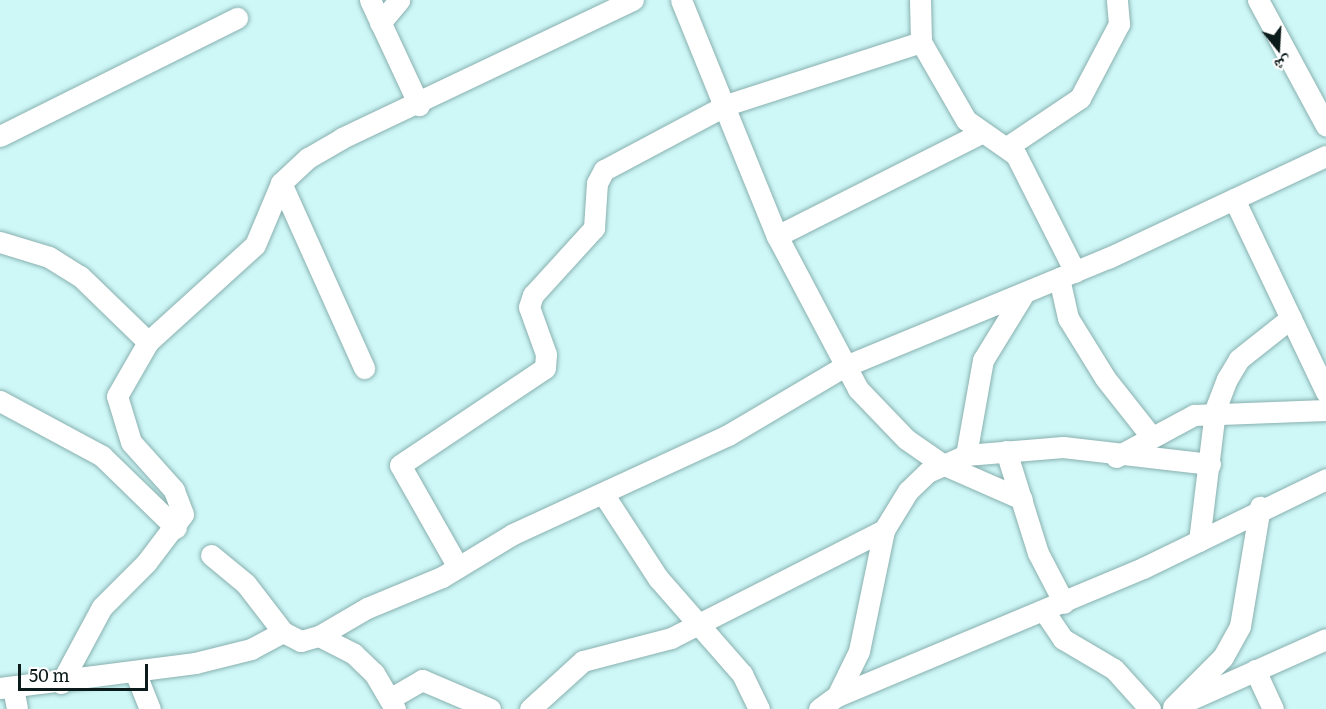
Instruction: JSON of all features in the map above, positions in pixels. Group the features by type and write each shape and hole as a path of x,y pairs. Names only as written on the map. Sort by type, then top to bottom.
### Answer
{"street":[{"path":"370,0 419,105"},
{"path":"380,23 399,0"},
{"path":"61,682 102,607 176,528 182,503 130,442 120,419 117,396 148,342 255,245 281,183 308,158 342,138 419,105 633,0"},
{"path":"681,0 726,105 777,236 843,367 876,412 942,464 1022,499"},
{"path":"920,0 921,42 979,134 1007,147 1034,182 1067,275 1068,318 1105,378 1150,435"},
{"path":"1007,147 1080,99 1119,24 1117,0"},
{"path":"1258,0 1326,126"},
{"path":"0,136 237,18"},
{"path":"458,567 400,465 545,368 546,354 529,307 533,295 594,228 597,183 604,170 726,105 921,42"},
{"path":"777,236 979,134"},
{"path":"211,555 246,584 283,632 301,641 319,636 458,567 513,534 604,495 728,435 843,367 1067,275 1326,156"},
{"path":"281,183 364,368"},
{"path":"1234,199 1326,392"},
{"path":"0,242 49,256 80,276 148,342"},
{"path":"966,455 982,360 1024,293"},
{"path":"1199,541 1215,410 1239,359 1291,318"},
{"path":"0,401 102,456 176,528"},
{"path":"1116,457 1150,435 1215,410 1262,415 1326,410"},
{"path":"837,696 873,605 884,530 908,491 942,464 966,455 1063,447 1116,457 1210,464"},
{"path":"1006,451 1043,567 1064,603"},
{"path":"819,709 837,696 1064,603 1199,541 1260,507 1326,479"},
{"path":"604,495 658,578 742,674 759,709"},
{"path":"1171,708 1223,657 1240,626 1260,507"},
{"path":"530,709 583,661 671,638 884,530"},
{"path":"1044,611 1063,639 1114,669 1150,709"},
{"path":"10,695 61,682 135,672 251,650 283,632"},
{"path":"319,636 354,654 393,704 422,680 490,709"},
{"path":"1171,708 1326,639"},
{"path":"1255,670 1273,709"},
{"path":"135,672 150,709"}]}
